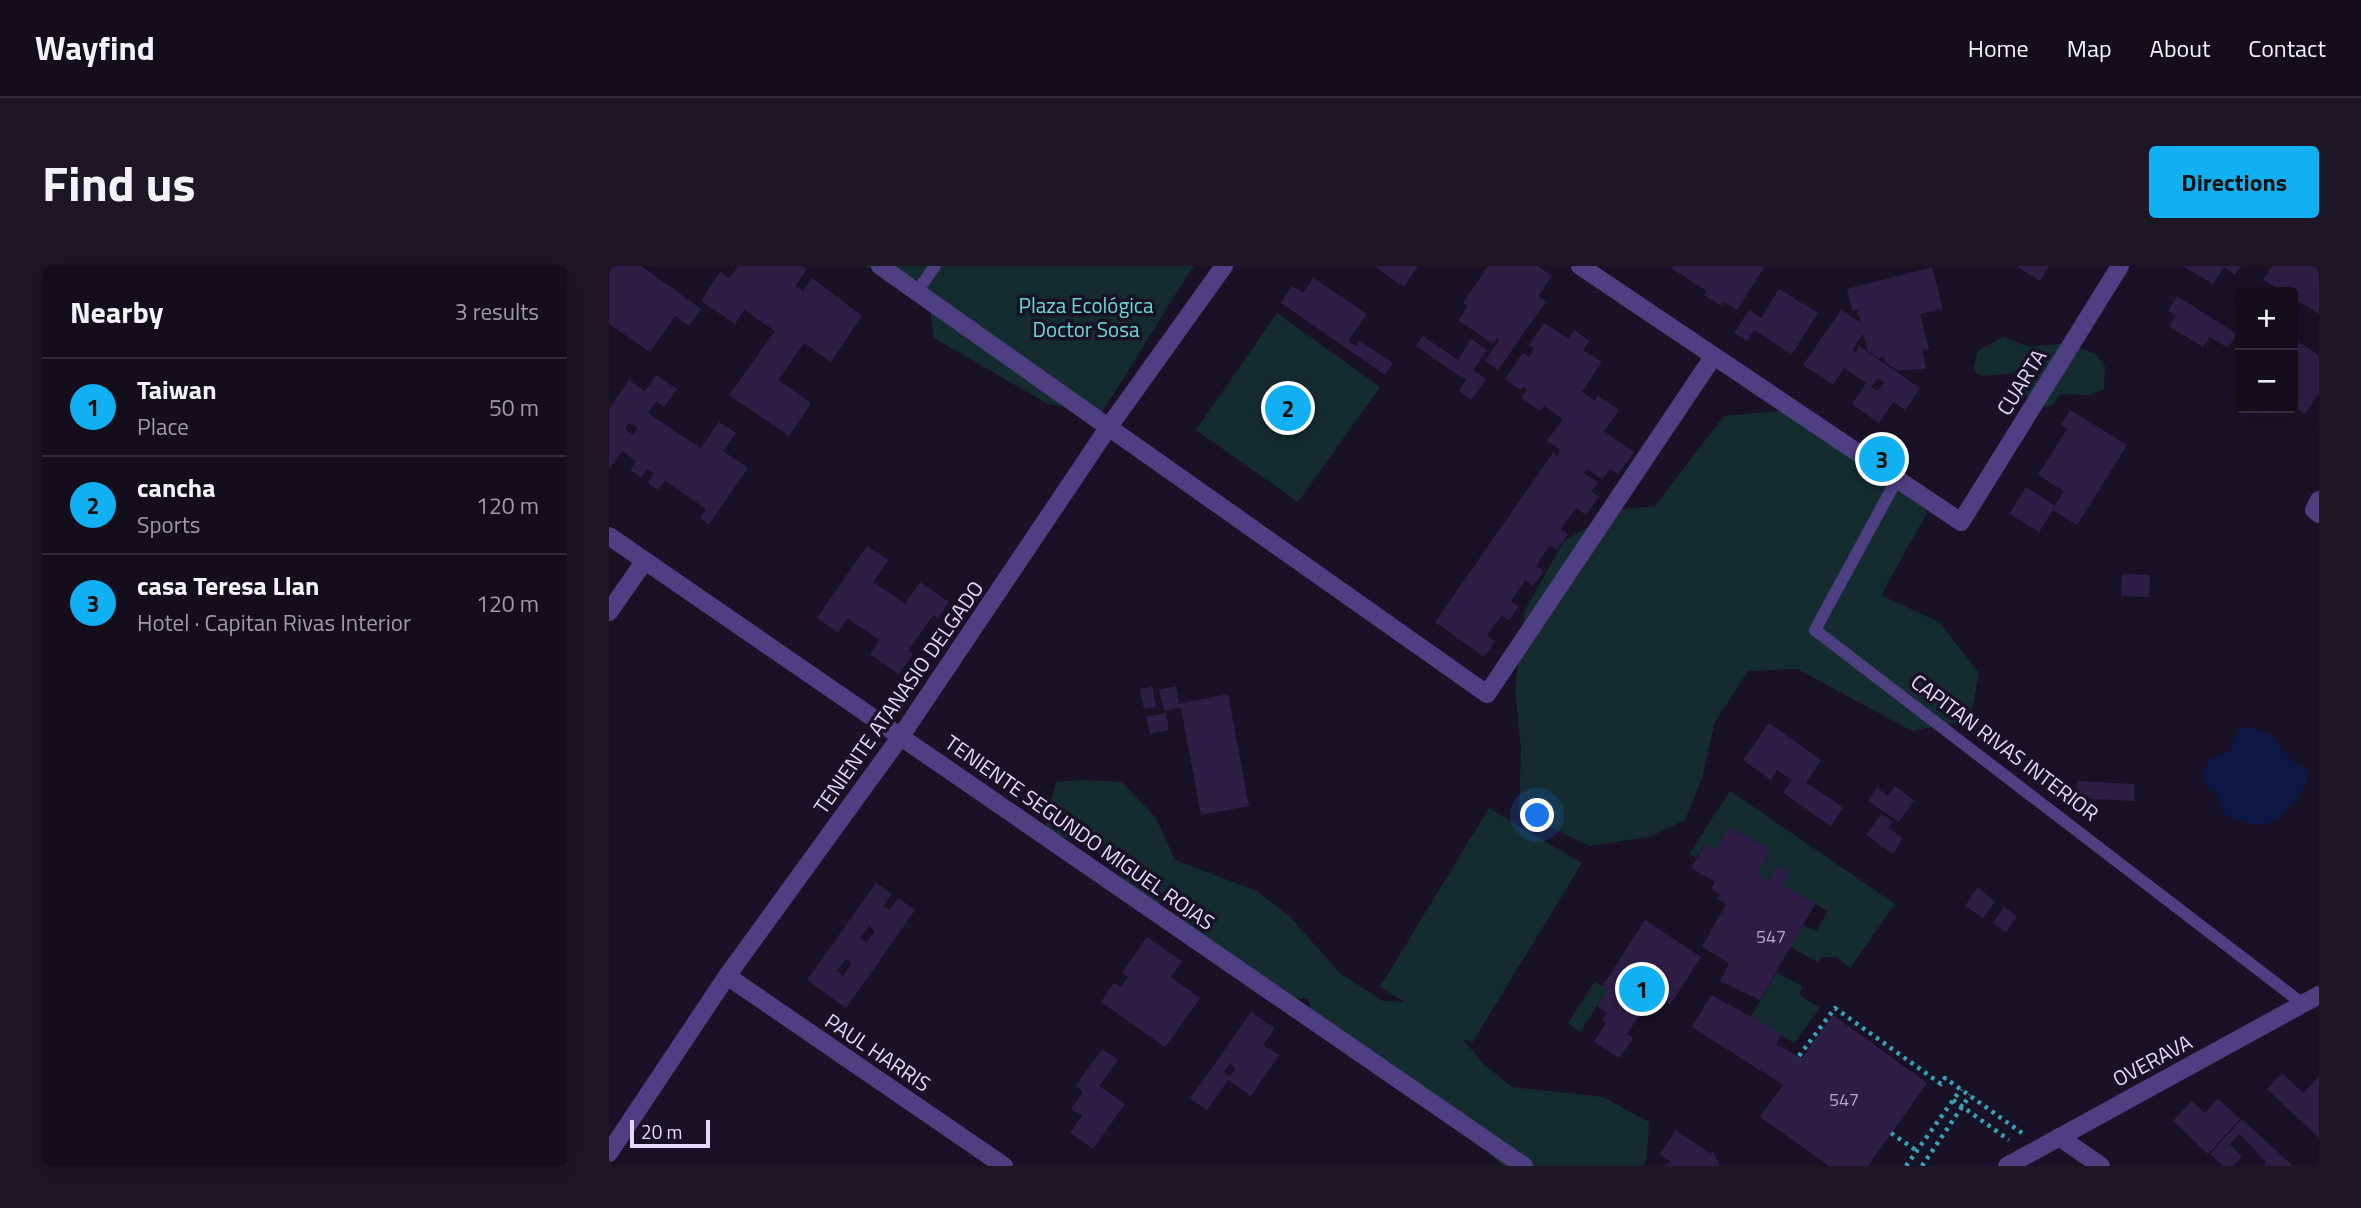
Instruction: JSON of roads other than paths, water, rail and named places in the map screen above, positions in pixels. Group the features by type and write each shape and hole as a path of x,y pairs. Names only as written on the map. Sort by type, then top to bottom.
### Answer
{"street":[{"path":"880,266 1487,694 1713,357"},
{"name":"TENIENTE ATANASIO DELGADO","path":"609,1153 727,976 901,736 1108,428 1224,266"},
{"path":"1580,266 1896,481"},
{"name":"CUARTA","path":"1896,481 1961,522 2120,266"},
{"name":"TENIENTE SEGUNDO MIGUEL ROJAS","path":"609,536 1524,1166"},
{"path":"609,612 644,562"},
{"name":"PAUL HARRIS","path":"727,976 1004,1166"},
{"name":"OVERAVA","path":"2007,1166 2319,995"},
{"path":"2059,1137 2101,1166"}],"lane":[{"path":"916,293 935,266"},
{"name":"CAPITAN RIVAS INTERIOR","path":"1896,481 1815,630 2303,1004"}],"place":[{"name":"cancha","path":"1288,408"},
{"name":"casa Teresa Llan","path":"1882,459"},
{"name":"Taiwan","path":"1642,989"}],"park label":[{"name":"Plaza Ecológica Doctor Sosa","path":"1086,317"}]}
